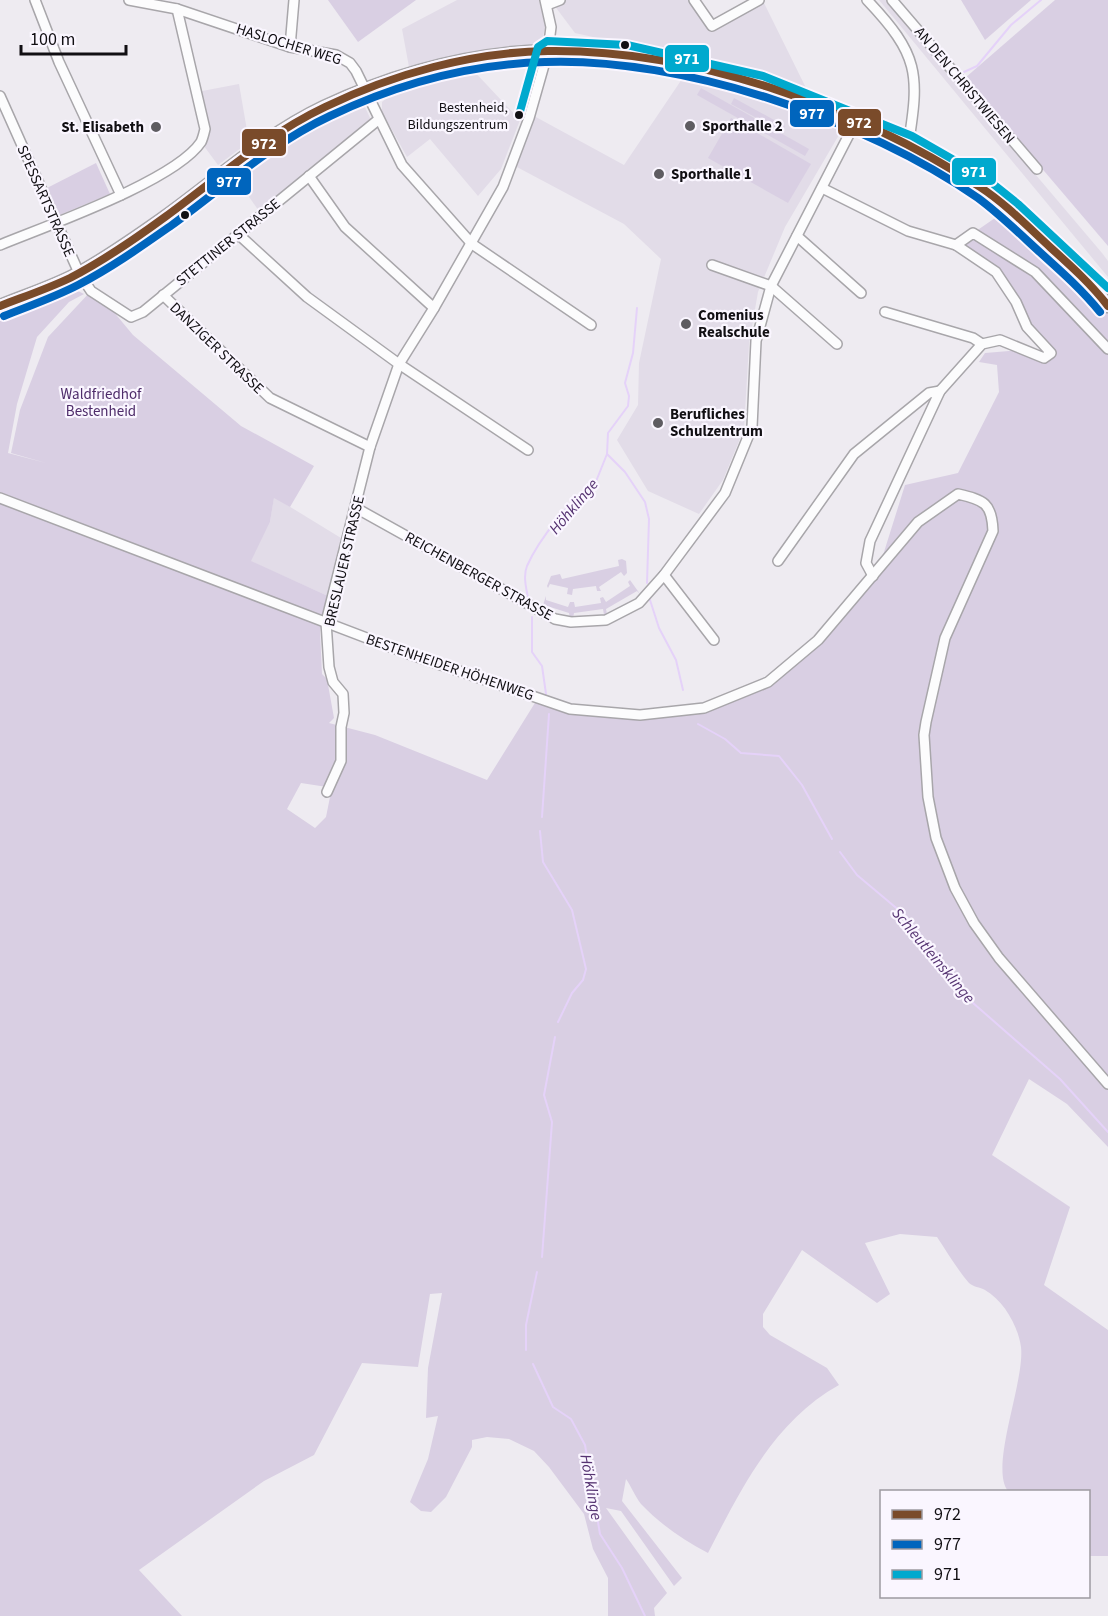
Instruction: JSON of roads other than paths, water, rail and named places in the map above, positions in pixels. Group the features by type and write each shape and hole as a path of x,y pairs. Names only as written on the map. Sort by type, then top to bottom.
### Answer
{"main road":[{"path":"0,306 79,273 163,219 275,134 325,106 364,89 428,69 479,57 566,51 626,55 761,86 908,146 980,187 1094,287 1108,306"}],"street":[{"path":"35,0 59,62 121,195"},
{"name":"HASLOCHER WEG","path":"129,0 177,9 290,47 344,59 356,71 402,165 472,244"},
{"path":"290,47 294,0"},
{"path":"546,3 560,0"},
{"path":"694,0 712,26 759,0"},
{"path":"867,0 892,27 907,50 914,80 915,105 908,146"},
{"name":"AN DEN CHRISTWIESEN","path":"892,0 1037,170"},
{"name":"BRESLAUER STRASSE","path":"327,792 341,761 341,727 344,713 343,694 333,682 329,667 326,622 370,447 399,364 472,244 506,179 529,118 548,51 550,27 546,3"},
{"path":"0,245 121,195 155,177 186,156 201,142 205,129 177,9"},
{"name":"SPESSARTSTRASSE","path":"0,96 54,222 79,273"},
{"name":"STETTINER STRASSE","path":"79,273 92,291 131,317 136,317 378,120"},
{"name":"REICHENBERGER STRASSE","path":"356,508 562,621 606,620 639,603 664,575 725,493 752,427 756,341 771,286 855,123"},
{"path":"309,176 345,227 434,308"},
{"path":"822,188 908,231 956,245 996,272 1016,302 1027,327 1051,354 1044,358 1000,340 982,344 940,391 870,541 866,563 873,576"},
{"path":"956,245 973,232 1035,272 1108,349"},
{"path":"238,234 307,297 399,364 528,450"},
{"path":"797,236 861,293"},
{"path":"472,244 591,325"},
{"path":"712,265 771,286 837,344"},
{"name":"DANZIGER STRASSE","path":"163,295 270,398 370,447"},
{"path":"885,312 973,338 982,344"},
{"path":"778,561 854,454 929,393 940,391"},
{"name":"BESTENHEIDER HÖHENWEG","path":"0,498 326,622 570,709 640,715 704,708 768,682 804,655 918,522 958,494 980,499 992,513 993,531 945,638 924,735 928,797 934,828 955,888 974,923 999,958 1108,1084"},
{"path":"664,575 714,640"}],"waterway":[{"name":"Höhklinge","path":"964,72 977,66 1011,25 1041,0"},
{"name":"Höhklinge","path":"528,598 525,574 532,556 547,532 566,509 576,498 595,484 607,454 608,433 628,406 629,396 625,383 633,353 637,308"},
{"name":"Schleutleinsklinge","path":"607,454 625,472 645,502 649,519 647,583"},
{"name":"Schleutleinsklinge","path":"650,600 659,628 676,660 683,690"},
{"name":"Höhklinge","path":"532,617 532,652 542,666 546,694"},
{"name":"Höhklinge","path":"542,817 549,714"},
{"name":"Schleutleinsklinge","path":"698,724 725,739 741,753 779,756 802,785 832,839"},
{"name":"Höhklinge","path":"540,831 543,862 572,910 586,969 583,980 572,993 558,1022"},
{"name":"Schleutleinsklinge","path":"840,852 857,875 907,917 973,1003 1060,1079 1108,1132"},
{"name":"Höhklinge","path":"542,1257 552,1122 544,1095 555,1037"},
{"name":"Höhklinge","path":"526,1350 526,1325 537,1272"},
{"name":"Höhklinge","path":"533,1364 553,1407 571,1419 585,1445 600,1534 622,1568 645,1616"}],"place":[{"name":"Bestenheid, Bildungszentrum","path":"519,115"},
{"name":"Sporthalle 2","path":"690,126"},
{"name":"St. Elisabeth","path":"156,127"},
{"name":"Sporthalle 1","path":"659,174"},
{"name":"Comenius Realschule","path":"686,324"},
{"name":"Berufliches Schulzentrum","path":"658,423"}],"park label":[{"name":"Waldfriedhof Bestenheid","path":"101,402"}]}
